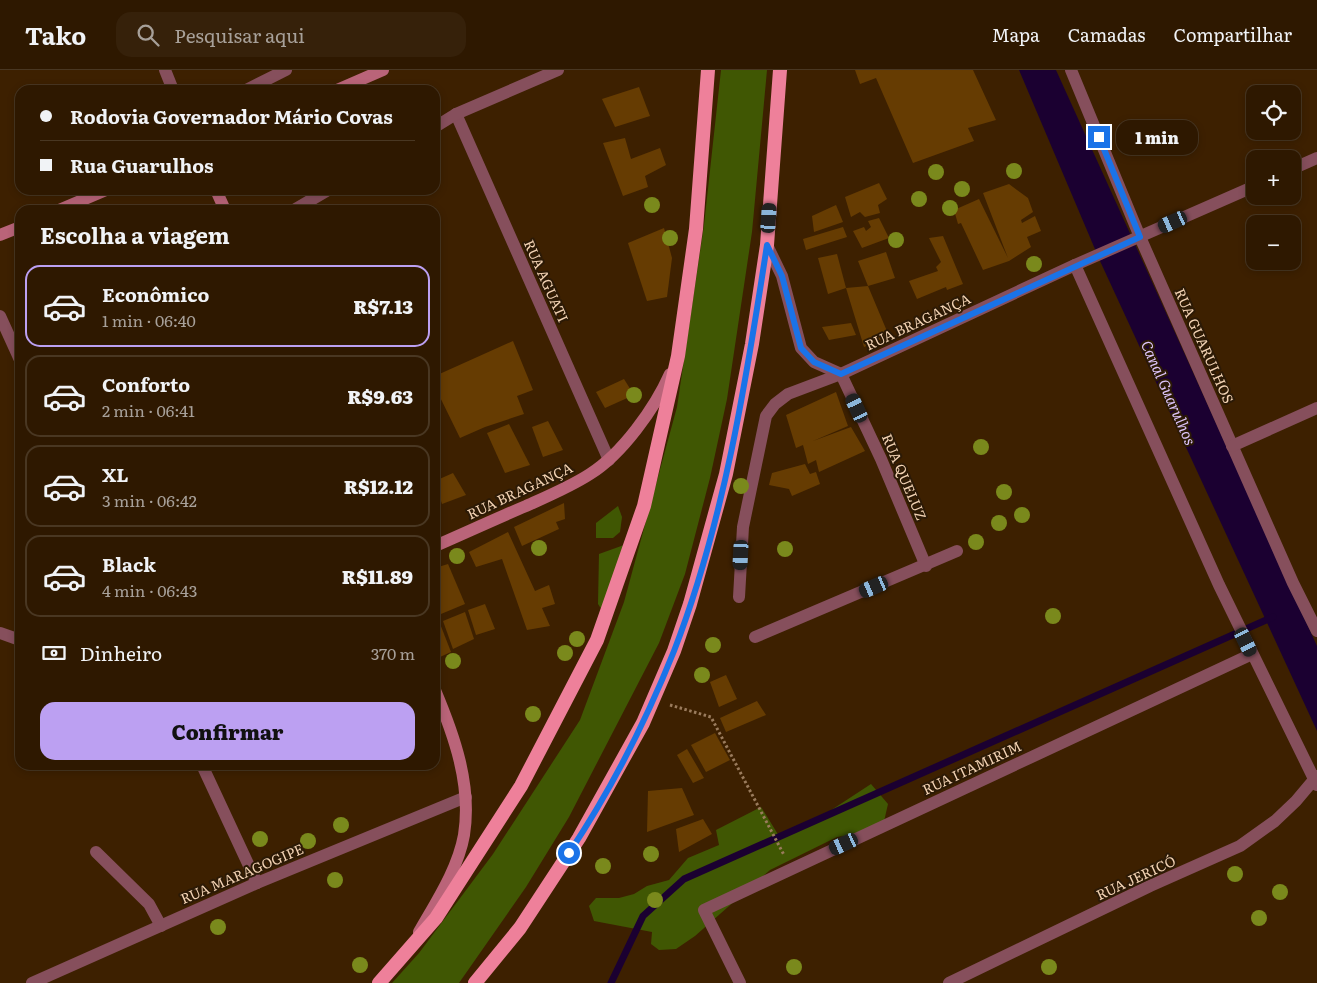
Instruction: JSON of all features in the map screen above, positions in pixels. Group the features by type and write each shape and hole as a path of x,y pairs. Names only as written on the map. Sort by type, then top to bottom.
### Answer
{"highway":[{"path":"379,983 436,918 521,786 597,640 644,506 678,356 696,229 708,70"},
{"path":"475,983 520,928 579,838 643,724 674,651 690,604 724,483 752,344 767,245 780,70"}],"main road":[{"path":"348,85 383,70"},
{"path":"71,205 94,195"},
{"path":"0,235 15,228"},
{"name":"RUA BRAGANÇA","path":"440,544 564,489 610,460 640,425 662,393 678,356"},
{"path":"412,946 447,882 464,835 466,797 463,775 449,724 440,702"}],"street":[{"path":"165,70 171,85"},
{"path":"256,85 286,70"},
{"path":"440,123 456,114 558,70"},
{"name":"RUA GUARULHOS","path":"1071,70 1137,238 1293,583 1317,631"},
{"name":"RUA AGUATI","path":"456,114 610,460"},
{"path":"1301,165 1317,158"},
{"name":"RUA BRAGANÇA","path":"739,597 743,527 766,416 775,404 788,394 841,374 1075,265 1246,190"},
{"path":"302,205 320,195"},
{"path":"767,245 782,276 801,348 814,362 841,374"},
{"path":"1075,265 1252,654 1316,780"},
{"path":"0,316 15,349"},
{"name":"RUA QUELUZ","path":"841,374 881,459 926,566"},
{"path":"1232,446 1317,408"},
{"path":"755,637 926,566 957,551"},
{"path":"0,633 15,638"},
{"name":"RUA ITAMIRIM","path":"740,983 704,910 1252,654"},
{"path":"204,770 257,883"},
{"name":"RUA JERICÓ","path":"952,982 1141,890 1240,846 1275,821 1316,780"},
{"name":"RUA MARAGOGIPE","path":"32,983 257,883 466,797"},
{"path":"96,852 149,904 160,926"}],"path":[{"path":"653,700 711,717 777,843"}],"green space":[{"path":"721,70 767,70 752,232 727,399 710,478 685,574 659,643 569,817 526,887 459,983 392,983 419,953 493,854 580,720 624,602 677,407 704,225"},
{"path":"618,506 622,517 620,532 613,538 596,538 596,523"},
{"path":"624,545 602,610 598,604 599,554"},
{"path":"871,784 888,804 882,830 837,837 770,870 695,936 676,949 659,950 651,944 652,932 594,921 589,906 596,898 619,898 634,894 647,886 669,880 688,858 719,845 716,830 761,807 779,836 813,822"}],"water":[{"name":"Canal Guarulhos","path":"1019,70 1056,70 1317,646 1317,731 1100,261"}],"building":[{"path":"855,70 973,70 996,120 968,128 974,141 913,163 876,78 860,84"},
{"path":"639,87 650,116 615,127 602,99"},
{"path":"625,138 631,159 660,148 666,165 645,176 648,187 623,196 603,143"},
{"path":"879,183 887,199 878,205 880,213 865,217 860,212 851,217 845,197"},
{"path":"1009,184 1028,198 1033,212 1021,220 1022,223 1035,216 1041,231 1027,237 1031,247 1009,261 983,270 961,223 958,224 954,210 979,199 1008,258 983,193"},
{"path":"836,205 843,222 814,232 812,216"},
{"path":"879,218 889,238 862,248 853,231 864,227 866,231 871,227 868,221"},
{"path":"843,227 847,237 806,250 803,239"},
{"path":"664,228 672,258 667,297 647,301 628,243"},
{"path":"943,236 963,284 947,290 946,287 917,299 909,281 938,271 936,267 941,262 929,238"},
{"path":"886,252 895,278 868,286 858,261"},
{"path":"837,254 846,288 828,294 818,258"},
{"path":"868,286 889,336 864,347 846,288"},
{"path":"851,323 856,335 829,340 822,327"},
{"path":"513,341 533,390 517,396 524,414 485,427 460,438 440,397 440,374"},
{"path":"624,379 634,395 605,408 596,392"},
{"path":"836,392 848,426 813,441 851,427 865,451 819,472 816,460 808,464 803,445 796,448 786,415"},
{"path":"548,421 563,450 543,457 532,427"},
{"path":"509,424 530,465 505,473 487,433"},
{"path":"805,464 810,474 816,472 820,484 792,496 789,489 769,485 772,473"},
{"path":"453,473 466,495 442,504 440,479"},
{"path":"564,503 565,519 556,522 559,529 522,546 514,527"},
{"path":"508,532 535,591 549,585 555,604 542,608 550,626 527,630 502,559 476,567 469,552"},
{"path":"448,564 465,604 441,614 440,611 440,566"},
{"path":"485,604 495,629 476,635 468,610"},
{"path":"465,612 474,639 453,649 443,621"},
{"path":"440,624 451,652 440,657"},
{"path":"726,675 737,699 719,707 710,682"},
{"path":"757,701 766,715 726,732 720,718"},
{"path":"715,733 730,760 706,772 691,745"},
{"path":"687,749 704,778 693,783 677,755"},
{"path":"682,788 694,815 647,832 648,791"},
{"path":"703,819 712,834 679,852 676,829"}],"waterway":[{"path":"611,983 643,916 684,879 1273,617"}],"route":[{"path":"569,853 643,724 674,651 690,604 703,564 726,474 752,344 767,245 782,276 801,348 814,362 841,374 1075,265 1140,237 1099,137"}]}
